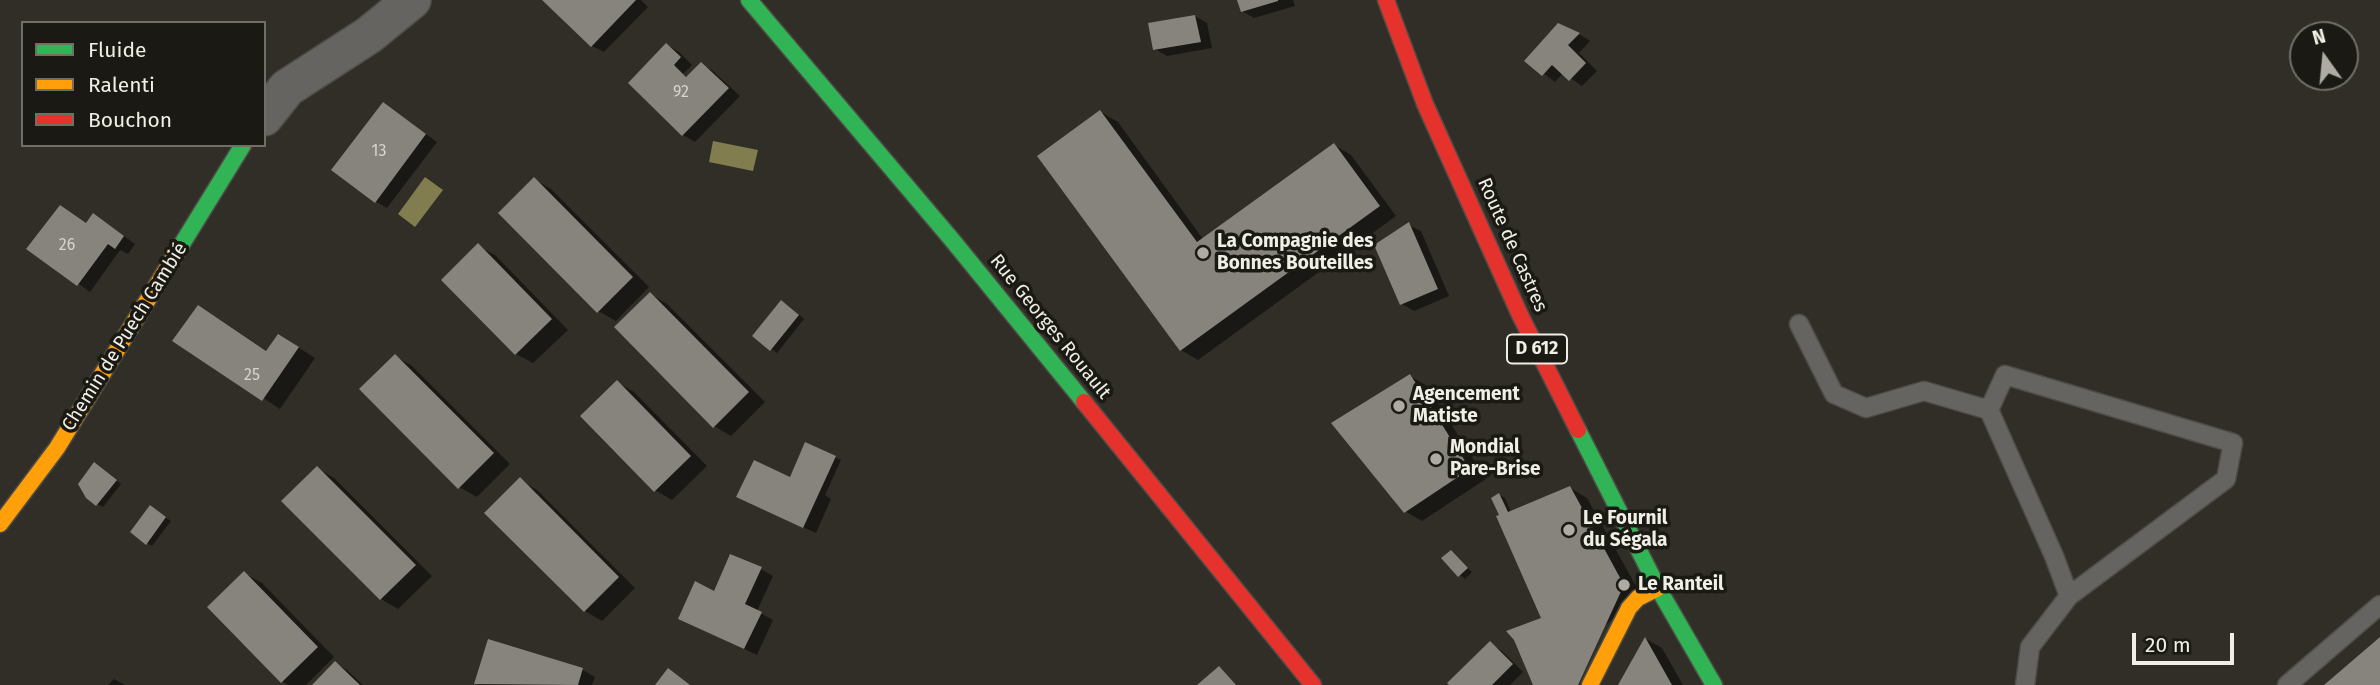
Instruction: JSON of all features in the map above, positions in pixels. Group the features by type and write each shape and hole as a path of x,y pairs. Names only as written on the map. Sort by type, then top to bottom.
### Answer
{"street":[{"path":"266,114 287,88 369,36 412,0"},
{"name":"Rue Georges Rouault","path":"749,0 953,241 1313,685"},
{"name":"Route de Castres","path":"1386,0 1426,104 1520,315 1658,588 1714,685"},
{"name":"Chemin de Puech Cambié","path":"0,524 57,448 242,147"},
{"path":"1590,685 1629,608 1638,598 1658,588"}],"lane":[{"path":"1799,324 1834,394 1866,408 1924,391 1989,410"},
{"path":"2025,685 2030,647 2069,596 2226,479 2233,443 2005,375 1989,410 2069,596"},
{"path":"2287,685 2380,605"}],"shaded area":[{"path":"713,141 758,150 753,171 709,162"},
{"path":"425,177 443,190 415,227 398,214"}],"building":[{"path":"542,0 636,0 591,47"},
{"path":"1237,0 1278,0 1278,1 1241,12"},
{"path":"1195,15 1201,42 1153,50 1148,23"},
{"path":"1558,23 1580,33 1568,45 1586,63 1569,81 1552,65 1542,76 1524,61"},
{"path":"666,43 681,57 674,65 686,77 701,62 729,88 682,136 628,83"},
{"path":"383,102 426,134 375,203 331,170"},
{"path":"1100,110 1197,242 1334,143 1380,206 1180,351 1037,156"},
{"path":"534,177 633,277 597,313 498,213"},
{"path":"60,205 86,223 93,213 124,236 115,249 108,244 77,286 26,249"},
{"path":"1409,222 1438,289 1400,305 1374,245"},
{"path":"478,243 552,319 515,355 441,280"},
{"path":"650,292 749,392 713,428 614,327"},
{"path":"781,300 799,315 770,351 752,336"},
{"path":"198,305 266,351 278,334 299,347 262,401 172,341"},
{"path":"395,354 494,453 458,489 359,389"},
{"path":"1410,374 1470,469 1404,513 1331,423"},
{"path":"617,380 691,456 654,492 580,416"},
{"path":"805,442 836,456 803,528 736,497 754,460 790,477"},
{"path":"94,462 117,480 96,506 86,498 78,484"},
{"path":"317,466 416,565 380,600 281,501"},
{"path":"520,477 619,577 584,612 484,513"},
{"path":"1570,486 1624,585 1578,685 1533,685 1514,640 1506,631 1541,618 1496,516 1499,515 1491,498 1499,493 1508,512"},
{"path":"150,505 166,517 146,545 130,532"},
{"path":"1451,550 1468,568 1458,577 1441,558"},
{"path":"730,554 762,567 745,604 762,612 744,649 678,619 695,581 714,591"},
{"path":"244,571 318,647 281,683 207,607"},
{"path":"1645,637 1672,685 1618,685"},
{"path":"2380,637 2380,685 2324,685"},
{"path":"488,639 583,668 578,685 474,684"},
{"path":"1490,641 1513,664 1492,685 1449,685 1447,683"},
{"path":"335,661 360,685 312,685"},
{"path":"1219,666 1236,685 1197,685"},
{"path":"668,668 690,685 655,685"}],"traffic: fast":[{"path":"749,0 953,241 1084,402"},
{"path":"177,252 242,147"},
{"path":"1578,430 1658,588 1714,685"}],"traffic: slow":[{"path":"0,524 57,448 177,252"},
{"path":"1590,685 1629,608 1638,598 1658,588"}],"traffic: jam":[{"path":"1386,0 1425,104 1520,315 1578,430"},
{"path":"1084,402 1313,685"}],"place":[{"name":"La Compagnie des Bonnes Bouteilles","path":"1203,253"},
{"name":"Agencement Matiste","path":"1399,406"},
{"name":"Mondial Pare-Brise","path":"1436,459"},
{"name":"Le Fournil du Ségala","path":"1569,530"},
{"name":"Le Ranteil","path":"1624,585"}]}
